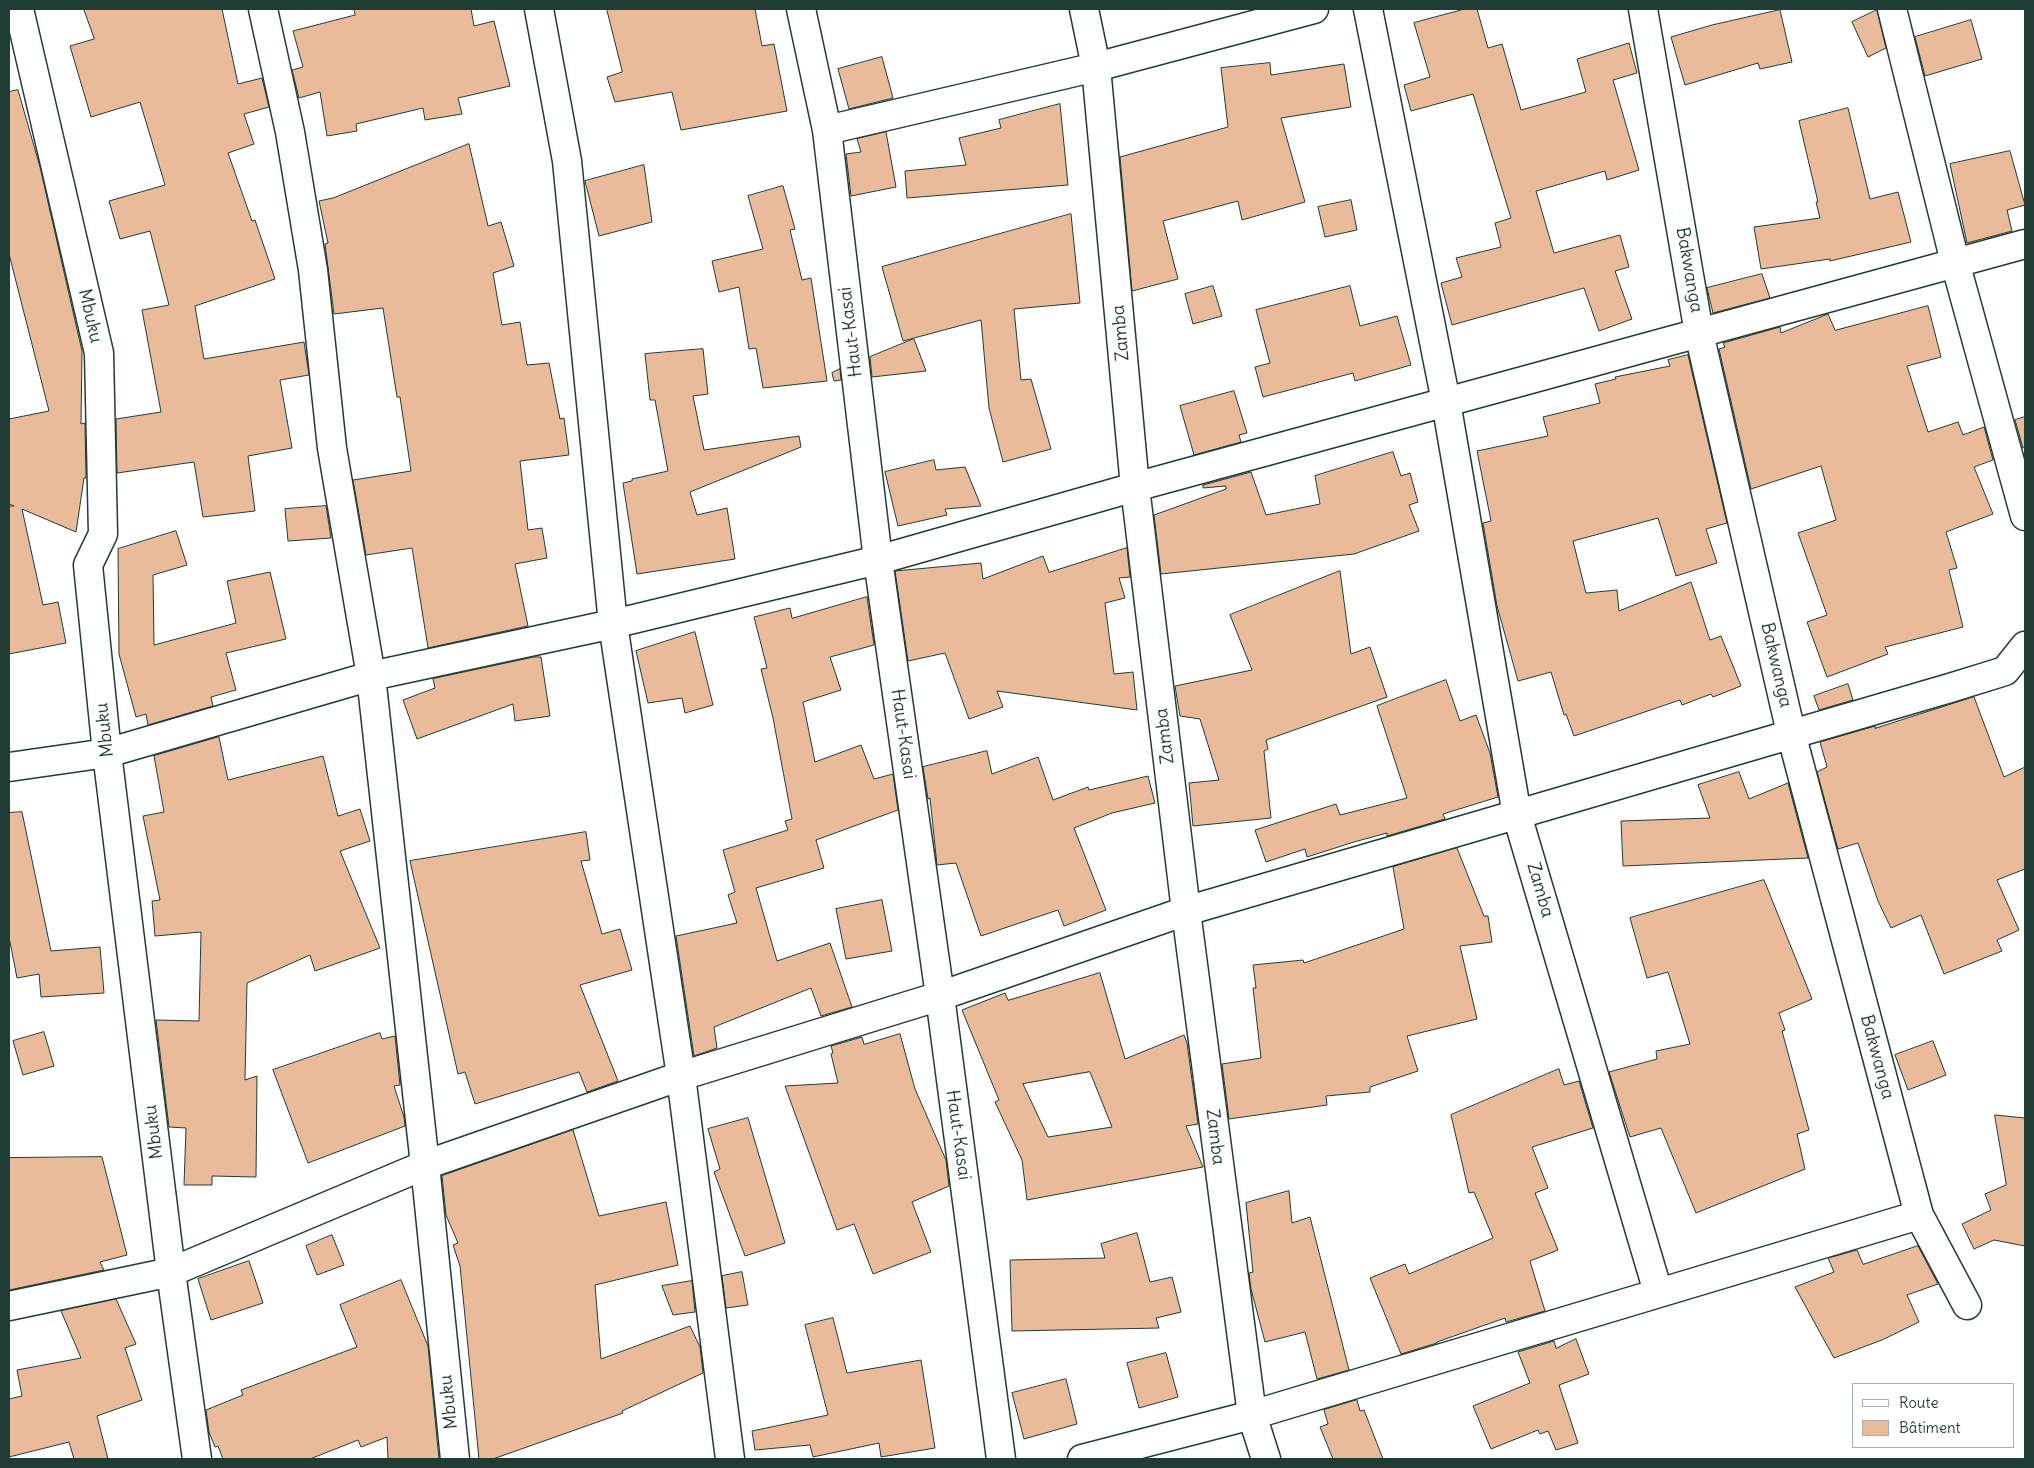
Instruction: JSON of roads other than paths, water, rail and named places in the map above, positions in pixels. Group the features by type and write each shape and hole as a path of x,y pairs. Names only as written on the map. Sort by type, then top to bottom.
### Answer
{"street":[{"name":"Mbuku","path":"19,9 99,353 104,534 88,565 107,753 196,1459"},
{"name":"Mbuku","path":"263,9 294,152 313,270 332,448 371,676 425,1165 455,1459"},
{"path":"539,9 566,162 613,624 681,1076 730,1459"},
{"name":"Haut-Kasai","path":"802,9 827,130 878,560 940,996 1001,1459"},
{"name":"Zamba","path":"1084,9 1096,68 1135,487 1186,911 1252,1414 1266,1459"},
{"path":"827,130 1096,68 1314,9"},
{"name":"Zamba","path":"1368,9 1446,402 1518,815 1658,1292"},
{"name":"Bakwanga","path":"1643,9 1699,332 1791,733 1919,1215 1967,1305"},
{"path":"1892,9 1954,262 2025,516"},
{"path":"9,766 107,753 371,676 613,624 878,560 1135,487 2025,244"},
{"path":"9,1306 171,1272 425,1165 681,1076 940,996 1186,911 1950,688 2005,670 2025,646"},
{"path":"1082,1459 1252,1414 1919,1215"}]}
